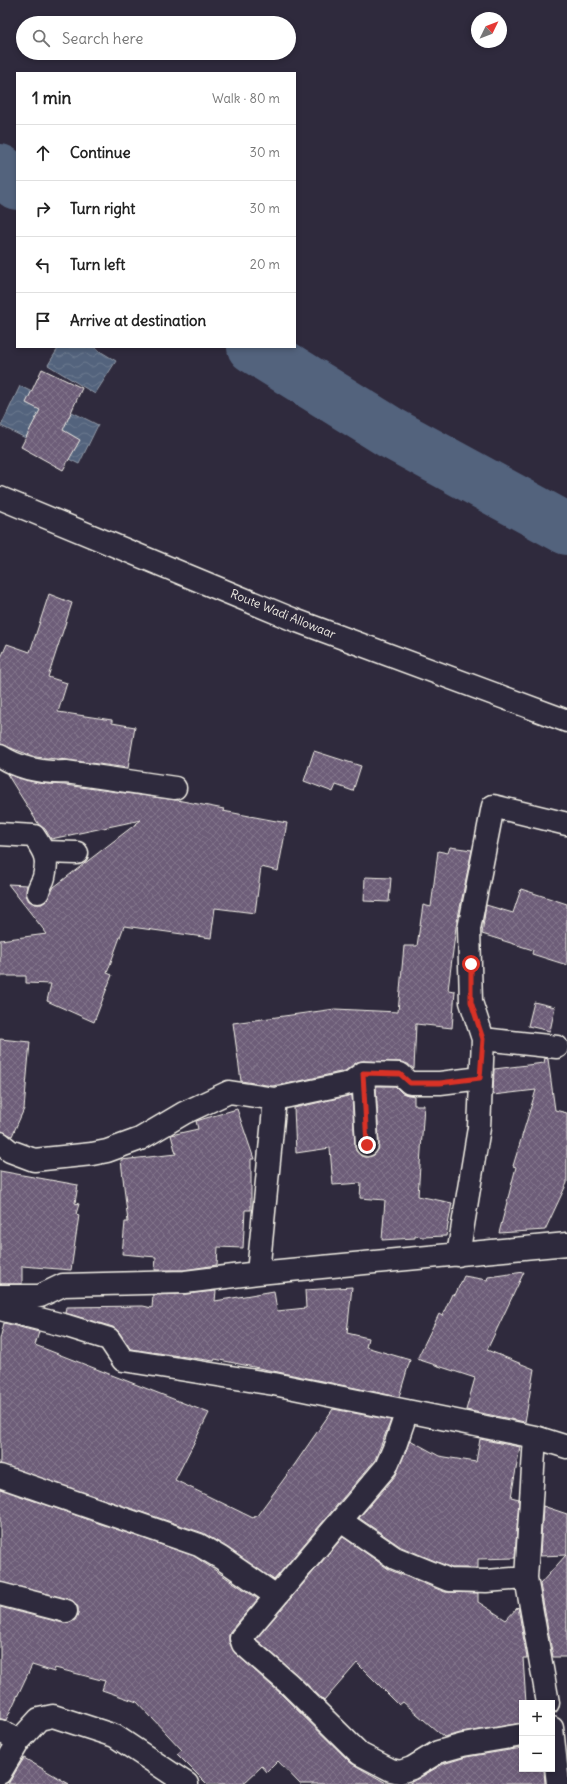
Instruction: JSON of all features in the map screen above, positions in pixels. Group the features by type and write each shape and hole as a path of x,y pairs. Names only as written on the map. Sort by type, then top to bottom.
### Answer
{"street":[{"name":"Route Wadi Allowaar","path":"1,498 292,619 567,721"},
{"path":"0,756 12,764 49,773 66,772 175,788"},
{"path":"458,1254 479,1128 480,1078 483,1039 471,1002 469,929 493,806 567,824"},
{"path":"0,834 34,836 45,852 46,864 44,878 38,892"},
{"path":"45,852 77,853"},
{"path":"483,1039 557,1047"},
{"path":"0,1143 10,1151 34,1160 92,1154 106,1151 140,1139 184,1113 229,1092 275,1099 350,1083 363,1073 400,1074 410,1083 440,1083 480,1078"},
{"path":"363,1073 367,1145"},
{"path":"258,1273 275,1099"},
{"path":"0,1296 40,1296 63,1285 185,1282 258,1273 567,1244"},
{"path":"0,1309 67,1326 109,1339 123,1360 274,1384 535,1437 567,1447"},
{"path":"407,1411 386,1467 241,1638 243,1644 289,1684 360,1754 391,1770 400,1772 412,1768 438,1752 450,1748 519,1736"},
{"path":"535,1437 526,1578 547,1700"},
{"path":"0,1476 199,1545 227,1562 276,1596"},
{"path":"341,1520 395,1558 449,1580 486,1581 526,1578"},
{"path":"0,1594 66,1611"},
{"path":"0,1773 9,1736 39,1718 53,1716 115,1736 187,1784"},
{"path":"555,1728 567,1718"},
{"path":"553,1736 558,1784"}],"water":[{"path":"58,348 95,348 116,361 95,394 48,365"},
{"path":"20,386 98,425 79,464 1,426"}],"building":[{"path":"42,369 82,388 63,430 80,440 63,470 21,447 40,410 26,403"},
{"path":"49,594 72,603 48,677 67,683 58,712 112,720 112,723 135,727 128,768 35,757 0,744 0,660 7,644 30,652"},
{"path":"314,751 361,766 353,791 336,785 333,792 304,781"},
{"path":"7,774 38,783 65,785 177,800 224,809 223,811 287,823 278,871 261,867 255,913 215,908 211,938 124,926 107,973 112,975 94,1022 47,1001 51,984 26,983 26,976 0,976 0,940 47,934 8,884 27,885 26,895 29,901 35,904 42,904 47,900 54,887 141,820 51,839 45,829 39,825"},
{"path":"450,847 472,850 456,927 448,990 455,991 452,1028 416,1024 414,1069 408,1064 400,1062 362,1061 357,1062 345,1071 291,1083 272,1086 241,1081 233,1023 335,1009 398,1012 404,946 417,946 423,905 431,907 438,851 448,853"},
{"path":"365,877 391,878 389,902 364,901"},
{"path":"521,889 567,904 567,965 532,954 533,950 482,934 486,905 513,913"},
{"path":"534,1002 555,1007 550,1031 528,1026"},
{"path":"0,1039 30,1042 24,1109 12,1136 0,1131"},
{"path":"545,1058 548,1059 555,1110 567,1113 567,1183 545,1230 499,1233 516,1167 513,1166 536,1090 493,1095 494,1069 544,1063"},
{"path":"376,1086 395,1086 402,1093 414,1096 414,1105 424,1105 418,1196 452,1203 446,1236 415,1236 415,1238 382,1240 385,1200 360,1198 361,1183 333,1185 330,1148 296,1153 294,1108 352,1095 356,1151 361,1156 367,1157 374,1155 378,1150 379,1144"},
{"path":"237,1109 254,1159 251,1159 251,1210 245,1210 243,1248 218,1247 217,1265 184,1270 155,1270 156,1257 122,1254 125,1222 128,1222 121,1160 176,1154 171,1135 198,1129 196,1121"},
{"path":"0,1171 78,1185 75,1203 79,1204 76,1214 79,1215 71,1270 22,1266 22,1284 0,1284"},
{"path":"524,1272 487,1350 534,1369 525,1422 466,1410 475,1378 417,1359 439,1314 442,1316 452,1294 455,1295 464,1276 487,1280 488,1277"},
{"path":"352,1287 347,1333 368,1338 366,1347 410,1360 399,1397 215,1359 214,1361 130,1349 119,1332 113,1327 65,1313 66,1307 143,1306 152,1308 153,1295 216,1291 215,1301 274,1291 277,1311 306,1308 305,1290"},
{"path":"4,1323 39,1332 35,1345 209,1413 175,1480 253,1518 254,1516 256,1517 295,1464 333,1409 391,1420 375,1460 274,1580 228,1548 203,1533 0,1464 0,1339"},
{"path":"480,1439 520,1447 511,1497 519,1499 515,1558 478,1559 478,1568 452,1568 401,1547 359,1518 396,1475 410,1440 439,1456 476,1462"},
{"path":"0,1489 194,1556 258,1599 231,1630 229,1642 235,1653 280,1693 351,1763 388,1784 300,1784 278,1761 267,1772 262,1766 243,1784 207,1784 177,1754 182,1750 137,1702 102,1690 105,1681 55,1668 54,1672 32,1665 6,1720 0,1719 0,1607 63,1623 69,1623 75,1620 78,1614 78,1607 69,1599 0,1582"},
{"path":"543,1506 567,1514 567,1657 553,1657 540,1584 566,1555 540,1556"},
{"path":"343,1537 390,1570 445,1592 478,1593 478,1602 506,1620 518,1607 527,1658 523,1658 526,1700 519,1700 519,1723 444,1737 403,1702 399,1705 357,1663 324,1701 256,1639"},
{"path":"519,1748 519,1772 544,1772 545,1784 408,1784 443,1764 466,1757"},
{"path":"24,1758 69,1784 8,1784"}],"waterway":[{"path":"0,170 16,183"},
{"path":"255,348 391,433 567,529"}],"route":[{"path":"367,1145 363,1073 400,1074 410,1083 440,1083 480,1078 483,1039 471,1002 471,964"}]}
